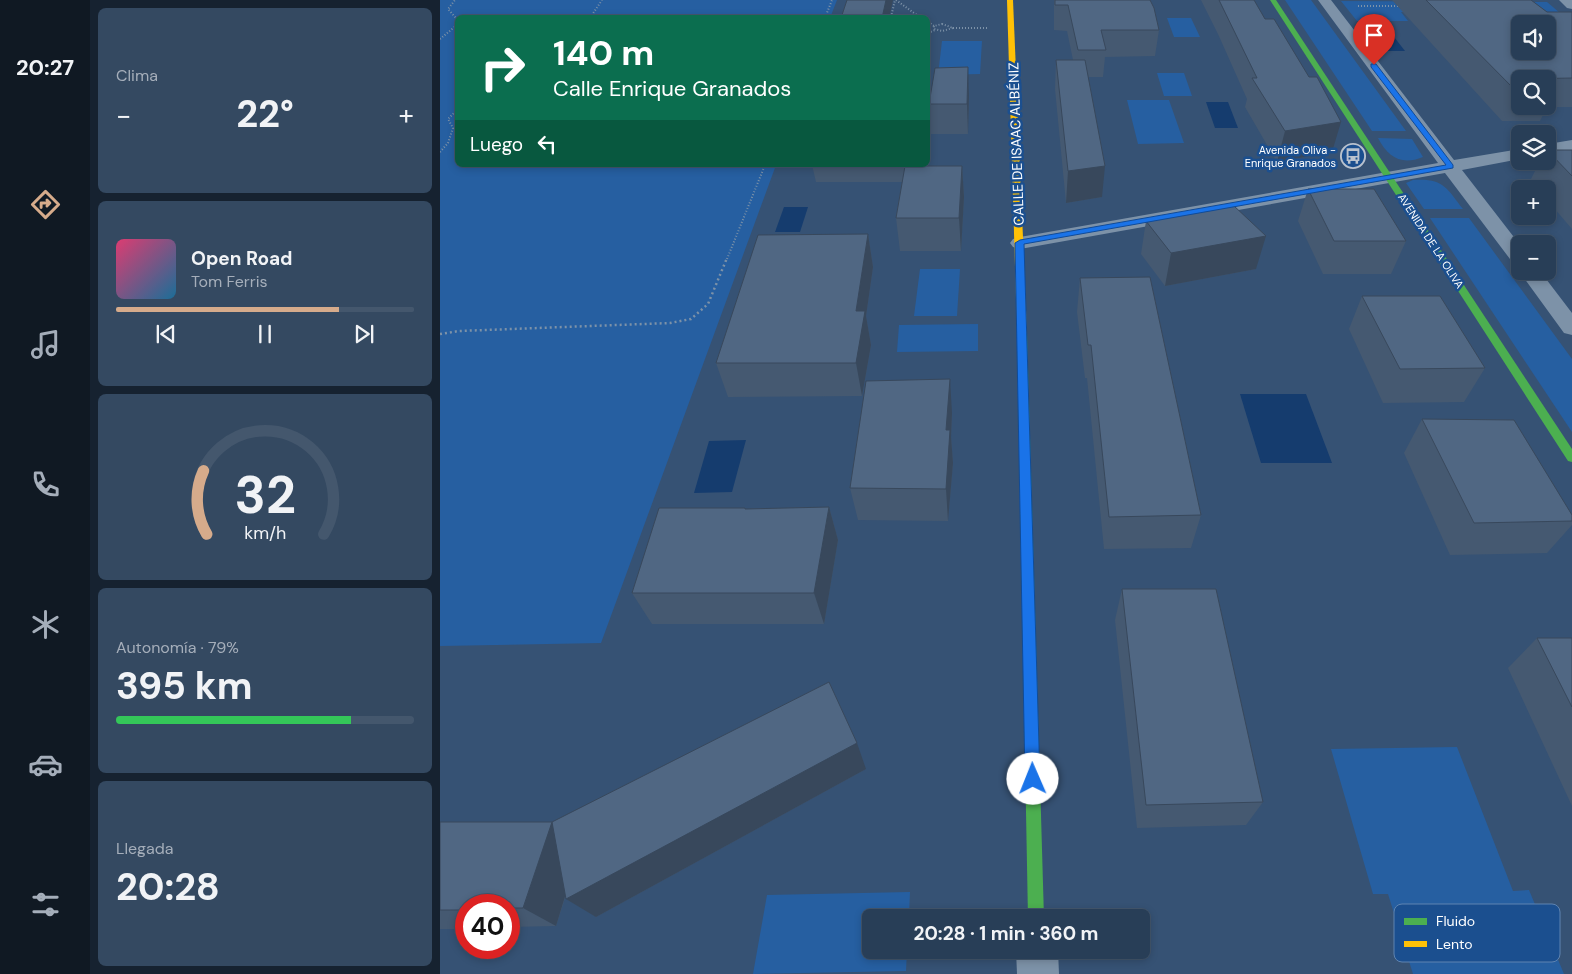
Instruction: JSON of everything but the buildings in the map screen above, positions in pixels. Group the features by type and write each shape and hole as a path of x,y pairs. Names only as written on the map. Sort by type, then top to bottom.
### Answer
{"street":[{"name":"CALLE DE ISAAC ALBÉNIZ","path":"1010,0 1020,243 1036,909"},
{"name":"AVENIDA DE LA OLIVA","path":"1274,0 1572,458"},
{"path":"1565,0 1572,5"},
{"path":"1326,3 1511,247"},
{"path":"1556,148 1572,145"},
{"path":"1020,243 1511,156"},
{"path":"1537,280 1572,328"},
{"path":"1037,959 1038,974"}],"path":[{"path":"455,0 448,9 455,17"},
{"path":"592,15 602,0"},
{"path":"826,15 832,0"},
{"path":"891,15 895,0 917,15"},
{"path":"1326,3 1406,6"},
{"path":"930,23 934,26 935,30"},
{"path":"934,26 946,24 953,28"},
{"path":"440,39 455,27"},
{"path":"930,32 935,30 946,31 953,28 992,28"},
{"path":"440,152 448,143 453,128 448,119 455,112"},
{"path":"440,334 459,331 670,323 691,318 708,304 763,167"}],"shaded area":[{"path":"440,0 837,0 831,15 455,15 455,167 775,167 601,643 440,646"},
{"path":"1285,0 1311,0 1406,131 1372,131"},
{"path":"1341,1 1547,2 1560,13 1401,12 1408,21 1357,21"},
{"path":"1167,18 1191,18 1200,37 1174,37"},
{"path":"1374,33 1391,33 1405,51 1388,51"},
{"path":"942,41 982,41 980,74 938,75"},
{"path":"1157,73 1184,73 1192,96 1164,96"},
{"path":"1127,100 1169,100 1184,143 1138,144"},
{"path":"1206,102 1228,102 1238,128 1215,128"},
{"path":"1378,138 1412,139 1423,157 1415,160 1396,158 1386,150"},
{"path":"1413,180 1438,182 1448,190 1463,209 1424,209 1406,183"},
{"path":"784,207 808,207 800,232 775,232"},
{"path":"1430,218 1469,218 1511,275 1511,280 1514,280 1572,359 1572,432"},
{"path":"920,269 960,269 957,316 914,316"},
{"path":"978,324 978,351 897,352 899,325"},
{"path":"1240,394 1306,394 1332,463 1261,463"},
{"path":"746,440 732,492 694,493 709,441"},
{"path":"1457,747 1513,891 1529,890 1535,904 1394,904 1394,913 1388,894 1373,894 1331,749"},
{"path":"910,892 909,909 862,909 862,959 907,959 906,971 753,974 767,895"},
{"path":"1409,962 1559,962 1564,974 1413,974"}],"traffic: fast":[{"path":"1273,0 1572,458"},
{"path":"1022,333 1036,909"}],"traffic: slow":[{"path":"1010,0 1022,333"}],"place":[{"name":"Avenida Oliva - Enrique Granados","path":"1353,156"}],"route":[{"path":"1033,779 1020,243 1450,166 1374,65"}]}
